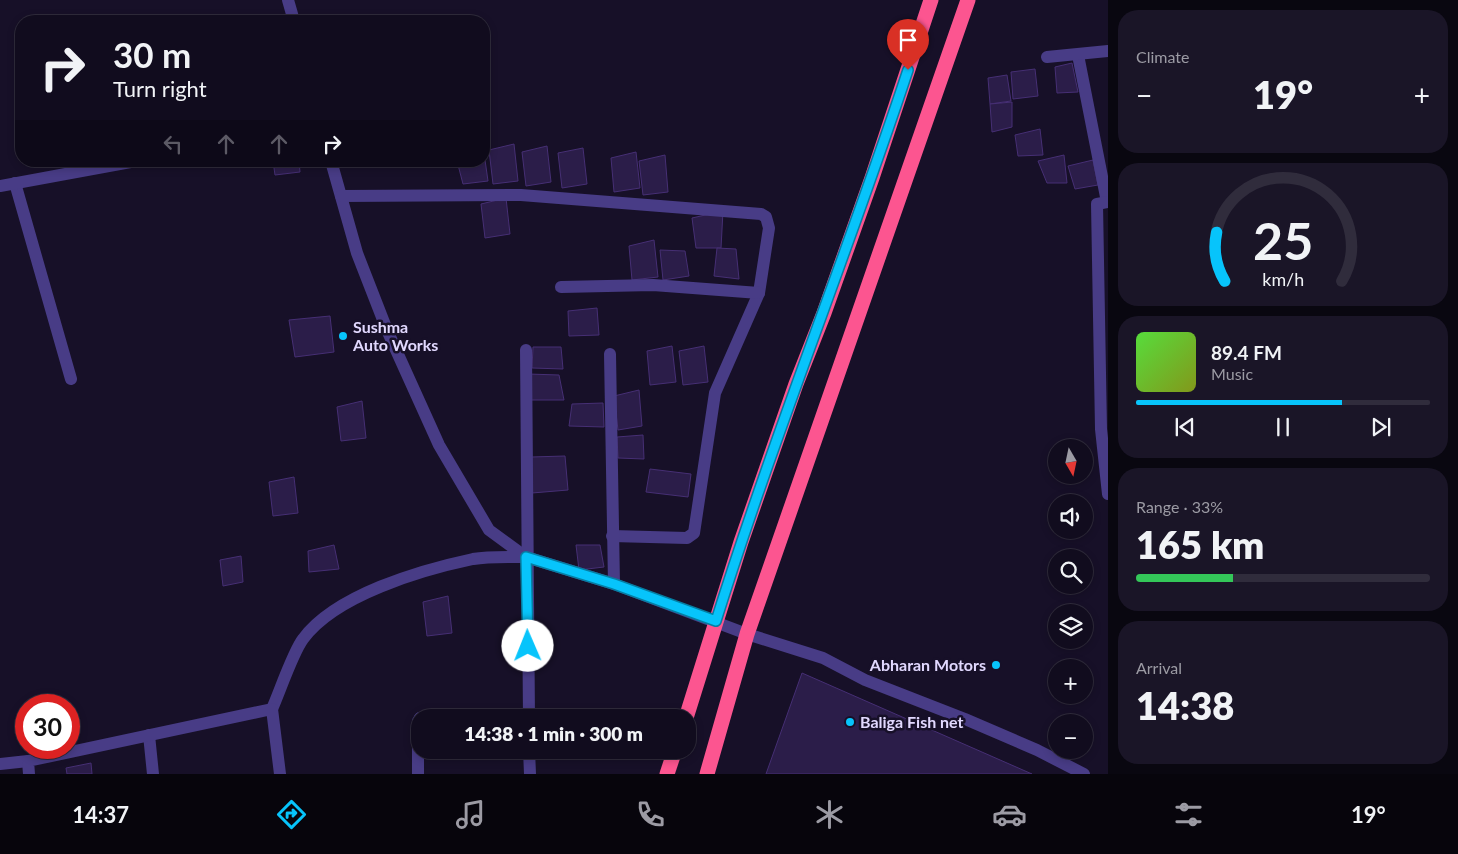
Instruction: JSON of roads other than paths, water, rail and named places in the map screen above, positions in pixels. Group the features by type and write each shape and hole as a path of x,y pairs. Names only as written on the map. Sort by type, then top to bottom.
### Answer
{"highway":[{"path":"689,709 770,458 869,187 932,0"},
{"path":"707,774 747,634 968,0"},
{"path":"668,774 672,759"}],"street":[{"path":"288,0 292,15"},
{"path":"1046,57 1108,51"},
{"path":"1078,55 1108,202 1097,204 1096,250 1101,342 1101,429 1108,494"},
{"path":"0,186 103,167"},
{"path":"334,167 357,253 388,330 439,445 489,530 526,557 614,584 747,634 823,658 865,680 965,719 1036,750 1084,774"},
{"path":"15,183 71,379"},
{"path":"341,196 510,195 761,214 766,217 769,228 759,293 715,394 694,534 687,538 612,536"},
{"path":"561,287 653,285 759,293"},
{"path":"526,350 526,557 529,709"},
{"path":"610,354 614,584"},
{"path":"280,774 272,709 302,639 333,610 360,595 474,559 526,557"},
{"path":"0,764 28,761 272,709"},
{"path":"149,735 153,774"},
{"path":"418,759 418,774"},
{"path":"530,759 530,774"},
{"path":"28,761 29,774"}],"place":[{"name":"Sushma Auto Works","path":"343,336"},
{"name":"Abharan Motors","path":"996,665"},
{"name":"Baliga Fish net","path":"850,722"}]}
